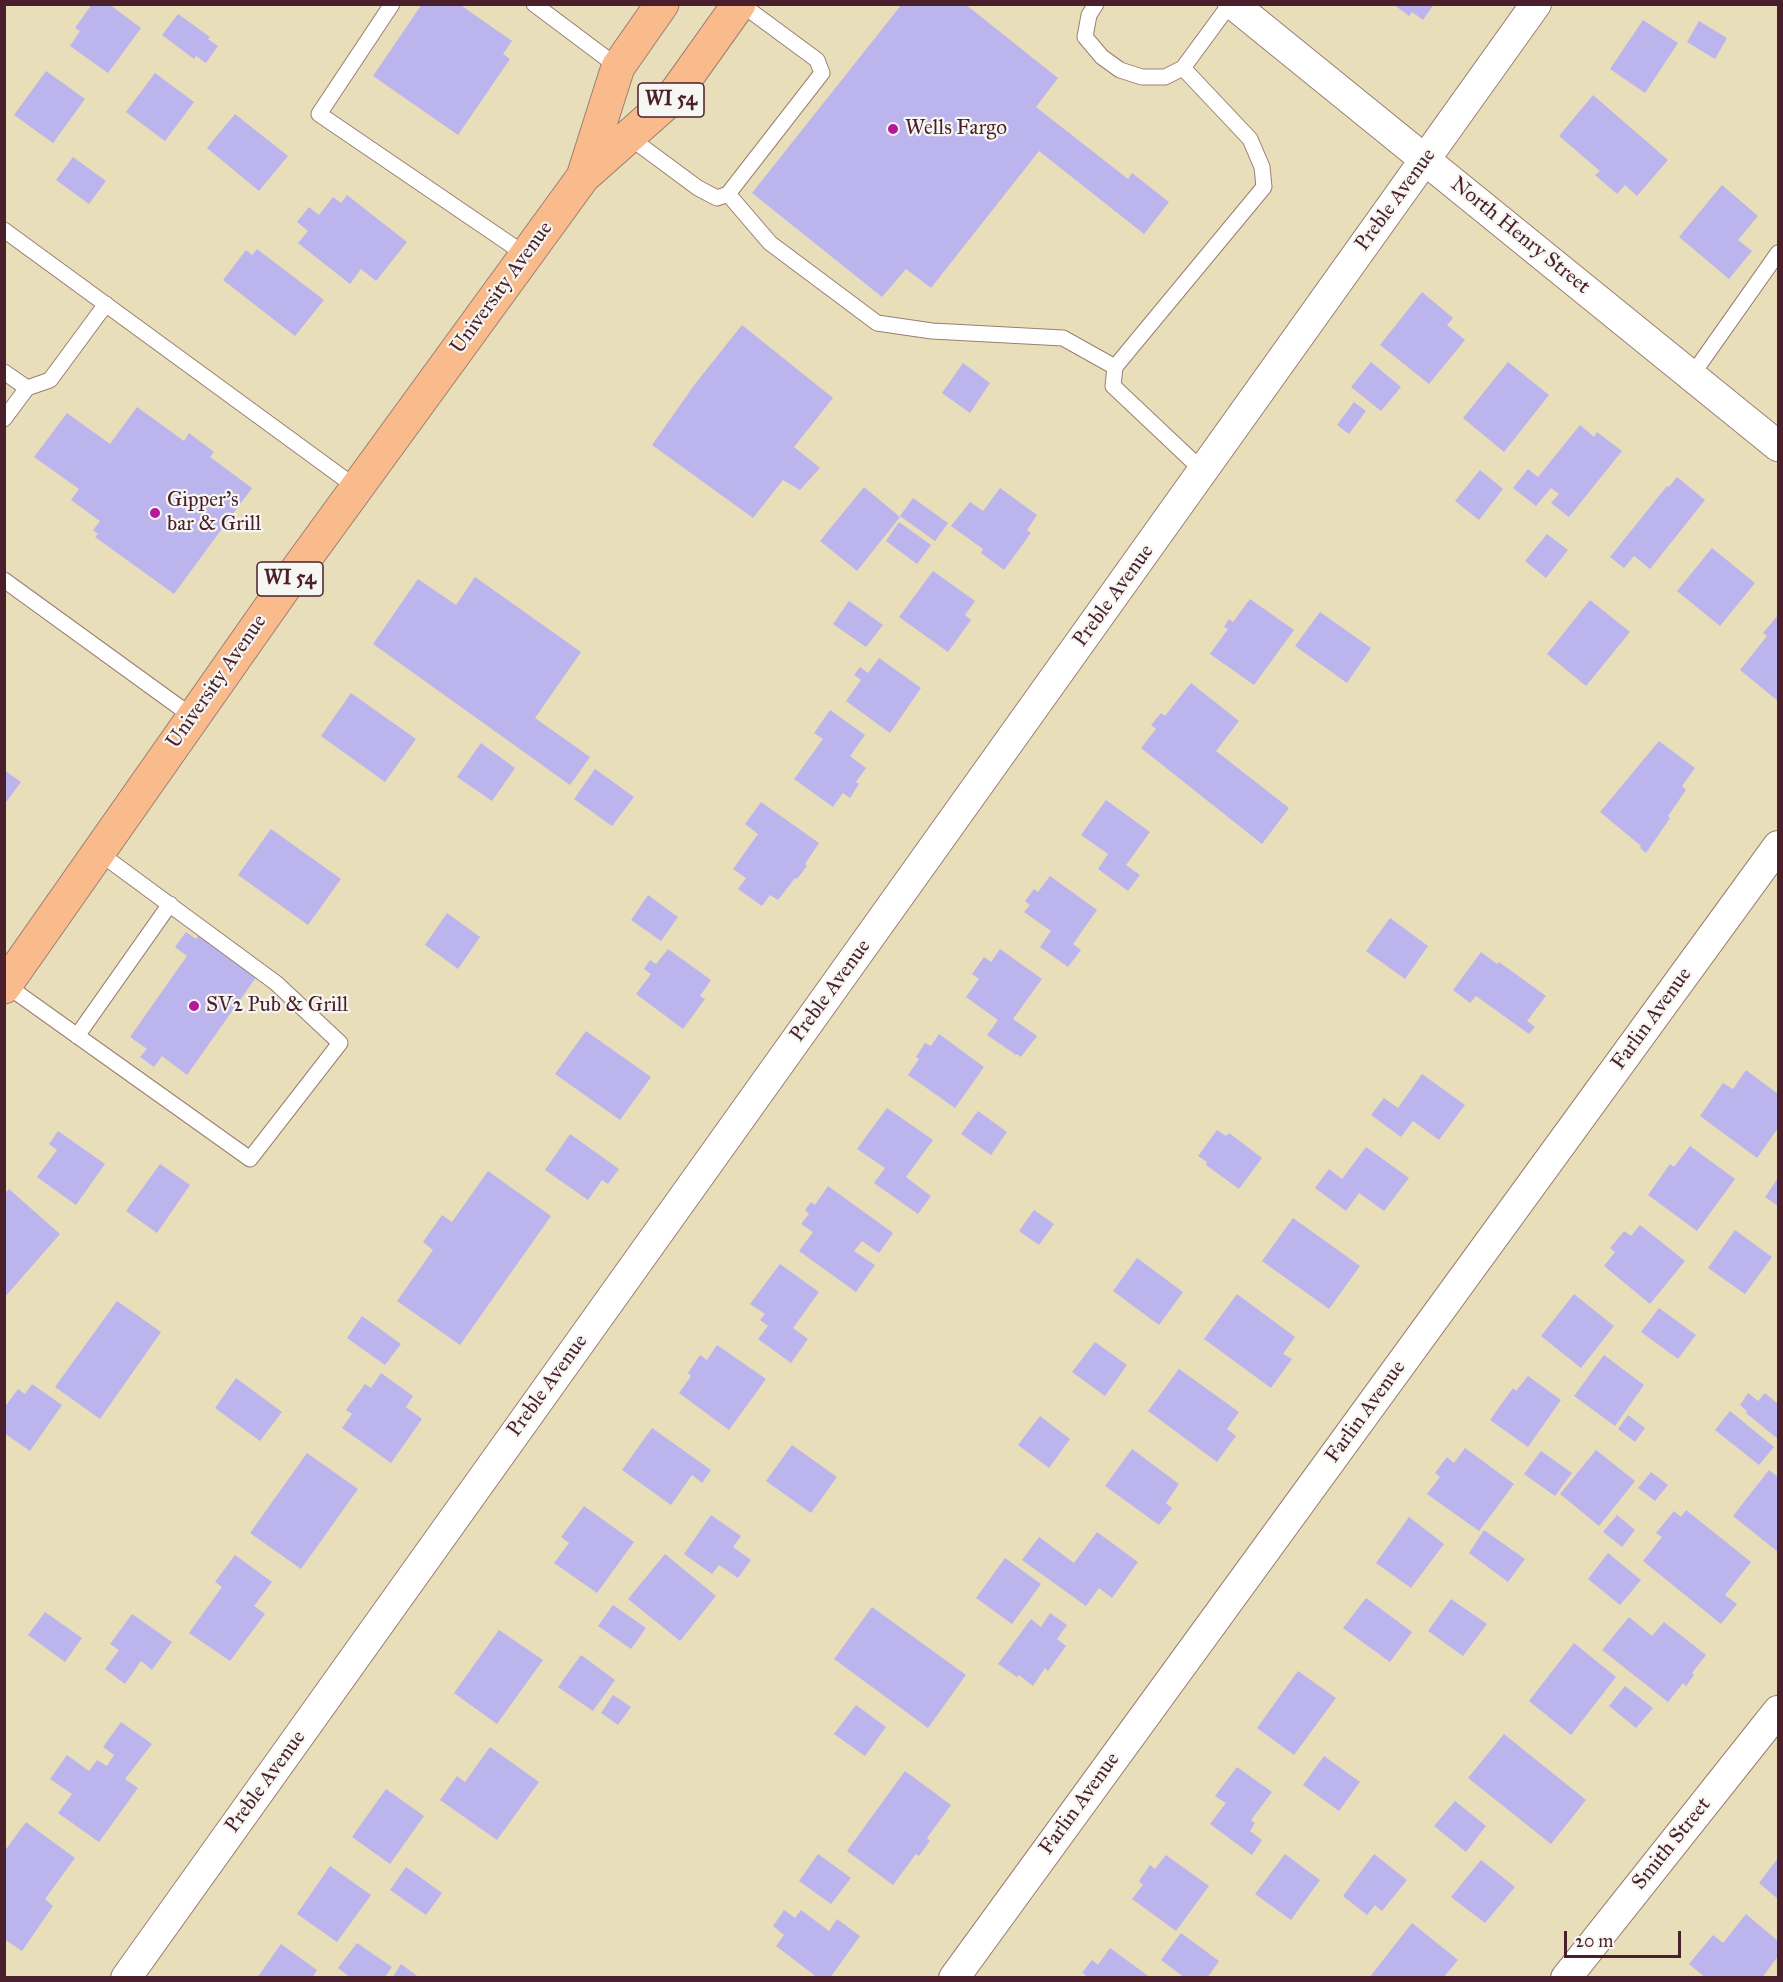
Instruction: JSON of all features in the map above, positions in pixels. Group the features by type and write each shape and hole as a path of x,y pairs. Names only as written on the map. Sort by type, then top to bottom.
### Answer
{"main road":[{"name":"University Avenue","path":"583,177 618,67 662,4"},
{"name":"University Avenue","path":"5,986 193,717 583,177 672,98 740,4"}],"street":[{"name":"North Henry Street","path":"1231,4 1779,446"},
{"name":"Preble Avenue","path":"126,1977 1536,4"},
{"name":"Farlin Avenue","path":"954,1977 1779,846"},
{"name":"Smith Street","path":"1566,1977 1779,1711"}],"lane":[{"path":"392,4 320,114 526,255"},
{"path":"629,137 698,188 717,198 728,194 822,73 817,60 740,4"},
{"path":"1096,4 1089,15 1085,37 1102,57 1120,70 1142,77 1165,77 1183,68 1231,4"},
{"path":"539,6 618,67"},
{"path":"1183,68 1250,139 1262,167 1264,187 1115,367 1113,386 1203,471"},
{"path":"728,194 771,243 877,323 932,331 1063,338 1115,367"},
{"path":"4,230 357,488"},
{"path":"1692,375 1779,253"},
{"path":"4,419 27,388 50,380 106,304"},
{"path":"4,372 27,388"},
{"path":"4,580 193,717"},
{"path":"5,986 250,1159 340,1042 276,982 99,852"},
{"path":"77,1036 170,904"}],"building":[{"path":"92,4 109,4 141,28 108,73 70,46 80,31 75,28"},
{"path":"422,4 459,4 512,41 503,54 510,59 458,135 373,76"},
{"path":"902,4 965,4 1058,78 1036,107 1128,179 1132,173 1169,202 1144,234 1039,151 931,288 906,269 882,297 752,193"},
{"path":"1393,4 1434,4 1423,20 1412,12 1409,16"},
{"path":"178,14 210,37 208,39 218,46 206,63 196,56 194,59 162,35"},
{"path":"1643,20 1678,43 1645,93 1610,69"},
{"path":"1699,21 1727,38 1715,59 1687,42"},
{"path":"46,71 85,99 53,143 14,115"},
{"path":"155,73 194,102 165,141 126,112"},
{"path":"1593,95 1668,160 1637,196 1625,185 1617,194 1595,175 1600,171 1559,136"},
{"path":"235,114 288,156 259,191 207,148"},
{"path":"73,157 106,181 89,204 56,180"},
{"path":"1722,185 1758,216 1738,240 1752,251 1729,279 1679,237"},
{"path":"347,195 407,242 376,281 361,269 350,284 298,243 308,231 297,222 309,207 319,215 333,197 341,203"},
{"path":"257,249 324,300 295,336 223,280 246,250 252,255"},
{"path":"1422,292 1453,318 1447,325 1465,340 1429,384 1380,345"},
{"path":"742,325 833,398 794,447 820,468 800,490 783,480 753,518 652,445 695,384"},
{"path":"1371,362 1401,387 1381,411 1351,387"},
{"path":"1508,362 1549,395 1504,452 1463,418"},
{"path":"963,363 990,383 970,413 942,393"},
{"path":"1354,402 1366,411 1349,434 1337,425"},
{"path":"137,407 184,441 189,433 214,452 210,457 252,488 174,594 95,537 98,534 93,530 100,521 71,500 79,489 34,457 67,413 110,444"},
{"path":"1580,425 1594,437 1597,432 1622,451 1569,517 1551,503 1559,494 1551,488 1536,506 1513,488 1528,469 1538,477"},
{"path":"1480,470 1503,489 1479,520 1455,501"},
{"path":"1677,477 1705,500 1650,569 1634,556 1624,568 1610,557 1667,486 1669,487"},
{"path":"864,487 900,517 857,571 820,541"},
{"path":"1000,488 1037,515 1027,530 1031,533 1004,570 981,553 983,549 951,526 970,502 983,511"},
{"path":"913,498 948,523 935,541 900,516"},
{"path":"899,522 931,545 917,564 886,541"},
{"path":"1547,534 1568,550 1546,578 1525,561"},
{"path":"1712,548 1755,583 1720,626 1677,591"},
{"path":"933,571 975,601 965,615 971,620 948,652 899,617"},
{"path":"475,577 581,652 535,718 590,757 570,785 373,644 418,579 456,605"},
{"path":"1250,599 1294,630 1254,685 1210,654 1228,629 1224,627 1229,619 1233,622"},
{"path":"1590,600 1630,632 1586,686 1547,654"},
{"path":"849,601 883,625 866,647 833,624"},
{"path":"1320,612 1371,648 1347,683 1295,646"},
{"path":"1778,615 1778,701 1740,670 1767,636 1763,633"},
{"path":"879,658 921,688 890,733 846,701 861,680 854,675 860,667 868,673"},
{"path":"1191,683 1239,721 1216,751 1289,808 1262,844 1141,748 1156,729 1151,725 1161,713 1165,716"},
{"path":"351,693 416,739 385,782 321,736"},
{"path":"830,710 865,735 850,756 866,768 856,782 859,784 850,798 843,793 833,807 794,779 823,739 814,733"},
{"path":"1659,741 1695,768 1682,786 1686,790 1668,816 1670,818 1646,853 1640,848 1641,846 1600,812"},
{"path":"481,743 515,768 492,801 457,777"},
{"path":"595,769 634,797 612,826 574,799"},
{"path":"4,770 21,782 4,805"},
{"path":"1106,800 1150,832 1126,865 1140,875 1128,891 1098,869 1108,854 1081,835"},
{"path":"761,802 819,843 805,864 807,866 778,900 770,895 762,906 738,889 746,878 733,869 758,834 745,824"},
{"path":"271,829 341,879 308,925 238,875"},
{"path":"1050,876 1097,910 1073,944 1081,950 1068,967 1040,947 1051,931 1024,912 1030,905 1025,901 1034,889 1038,892"},
{"path":"648,895 678,917 661,941 631,920"},
{"path":"447,913 480,937 458,969 425,945"},
{"path":"1390,918 1428,946 1405,979 1366,951"},
{"name":"SV2 Pub & Grill","path":"186,932 196,939 199,935 257,976 187,1075 162,1056 154,1067 140,1057 147,1049 130,1037 187,956 175,947"},
{"path":"668,949 711,980 700,996 705,999 683,1029 636,994 651,974 644,969 650,960 656,964"},
{"path":"1000,949 1042,979 1013,1019 1037,1036 1021,1057 987,1035 998,1020 966,997 979,979 972,974 984,957 991,962"},
{"path":"1481,952 1497,964 1499,962 1546,996 1527,1021 1535,1027 1529,1034 1476,996 1470,1003 1453,990"},
{"path":"586,1031 651,1077 620,1120 555,1074"},
{"path":"939,1034 984,1067 955,1108 908,1075 919,1059 916,1057 925,1043 931,1046"},
{"path":"1746,1070 1778,1094 1778,1128 1757,1158 1700,1116 1723,1083 1733,1089"},
{"path":"1422,1074 1465,1105 1439,1140 1413,1121 1401,1137 1371,1115 1384,1098 1398,1108"},
{"path":"887,1108 933,1140 906,1177 931,1196 918,1214 874,1183 885,1168 857,1149"},
{"path":"978,1111 1007,1132 991,1155 961,1134"},
{"path":"1217,1130 1226,1136 1229,1133 1262,1158 1239,1189 1206,1165 1207,1162 1198,1156"},
{"path":"58,1131 105,1164 76,1205 37,1177 57,1150 49,1144"},
{"path":"570,1134 619,1169 608,1184 602,1180 588,1200 545,1170"},
{"path":"1690,1146 1735,1179 1697,1231 1648,1195 1670,1164 1674,1167"},
{"path":"1366,1147 1409,1178 1384,1211 1359,1193 1346,1211 1315,1188 1329,1169 1342,1179"},
{"path":"160,1164 190,1185 157,1233 126,1211"},
{"path":"488,1171 551,1216 460,1345 397,1301 433,1250 423,1242 442,1215 452,1222"},
{"path":"1778,1178 1778,1206 1765,1197"},
{"path":"828,1186 893,1233 879,1253 862,1241 854,1251 875,1265 856,1292 799,1251 813,1232 801,1224 809,1214 805,1210 811,1202 815,1205"},
{"path":"9,1189 60,1234 4,1298 4,1194"},
{"path":"1034,1210 1054,1224 1039,1245 1019,1231"},
{"path":"1293,1218 1360,1266 1329,1309 1262,1261"},
{"path":"1640,1225 1685,1261 1650,1304 1604,1266 1615,1252 1610,1248 1624,1231 1631,1236"},
{"path":"1735,1230 1772,1257 1745,1294 1708,1268"},
{"path":"1137,1258 1183,1292 1159,1325 1113,1291"},
{"path":"780,1264 819,1292 793,1328 808,1339 791,1363 758,1339 768,1326 760,1320 765,1314 750,1304"},
{"path":"1237,1294 1295,1337 1283,1354 1292,1359 1271,1388 1204,1339"},
{"path":"1574,1294 1614,1326 1581,1368 1541,1336"},
{"path":"117,1301 161,1332 100,1419 55,1387"},
{"path":"1659,1308 1696,1335 1678,1359 1641,1332"},
{"path":"362,1316 401,1344 385,1365 347,1338"},
{"path":"1095,1342 1127,1365 1105,1396 1072,1372"},
{"path":"717,1345 766,1379 729,1430 679,1393 691,1376 688,1373 700,1355 707,1360"},
{"path":"1604,1355 1644,1385 1615,1426 1574,1396"},
{"path":"1179,1369 1239,1412 1227,1429 1236,1436 1217,1462 1148,1411"},
{"path":"381,1373 413,1396 406,1407 422,1419 391,1463 342,1428 352,1414 346,1410 365,1384 371,1388"},
{"path":"1528,1376 1561,1400 1528,1447 1490,1420 1513,1388 1516,1391"},
{"path":"236,1378 282,1412 260,1441 215,1408"},
{"path":"32,1384 62,1405 30,1451 4,1433 4,1408 18,1389 25,1394"},
{"path":"1748,1393 1758,1401 1765,1393 1778,1404 1778,1439 1746,1413 1747,1411 1740,1405"},
{"path":"1730,1411 1774,1447 1759,1465 1715,1430"},
{"path":"1628,1415 1645,1428 1635,1442 1618,1429"},
{"path":"1040,1416 1070,1439 1049,1468 1018,1445"},
{"path":"652,1428 711,1470 702,1483 692,1475 671,1505 622,1470"},
{"path":"792,1445 837,1477 811,1513 766,1481"},
{"path":"1465,1448 1514,1484 1479,1531 1427,1494 1440,1477 1435,1473 1447,1457 1454,1463"},
{"path":"1132,1449 1179,1484 1166,1503 1172,1508 1159,1525 1105,1486"},
{"path":"1596,1450 1635,1481 1599,1526 1560,1494"},
{"path":"1541,1451 1572,1473 1555,1496 1524,1474"},
{"path":"307,1453 358,1489 301,1569 250,1533"},
{"path":"1769,1470 1778,1477 1778,1552 1733,1516"},
{"path":"1651,1472 1668,1485 1655,1501 1638,1488"},
{"path":"584,1506 634,1542 597,1593 554,1563 569,1543 561,1537"},
{"path":"1686,1510 1751,1562 1725,1595 1737,1604 1721,1624 1643,1561 1662,1537 1656,1533 1674,1511 1681,1517"},
{"path":"711,1515 741,1536 733,1547 751,1560 738,1578 719,1565 712,1574 684,1554"},
{"path":"1617,1515 1635,1530 1622,1547 1603,1532"},
{"path":"1409,1517 1444,1544 1411,1588 1376,1563"},
{"path":"1484,1530 1525,1559 1508,1582 1469,1553"},
{"path":"1097,1532 1138,1562 1112,1598 1099,1588 1086,1606 1022,1560 1039,1537 1074,1563"},
{"path":"1608,1553 1641,1580 1620,1605 1588,1579"},
{"path":"665,1554 716,1596 680,1641 628,1599"},
{"path":"235,1555 272,1582 254,1606 265,1614 230,1661 189,1633 222,1587 215,1582"},
{"path":"1005,1558 1041,1584 1012,1624 976,1598"},
{"path":"1366,1598 1412,1632 1390,1662 1343,1628"},
{"path":"1451,1599 1487,1624 1463,1656 1428,1631"},
{"path":"613,1605 646,1628 631,1649 598,1626"},
{"path":"872,1607 966,1675 928,1728 834,1659"},
{"path":"45,1612 82,1638 65,1662 28,1635"},
{"path":"1050,1613 1067,1625 1057,1639 1066,1646 1048,1671 1045,1668 1033,1686 1019,1675 1017,1677 998,1664 1031,1619 1041,1627"},
{"path":"132,1614 172,1642 152,1670 141,1661 125,1684 105,1669 119,1650 110,1644"},
{"path":"1629,1617 1652,1636 1664,1622 1706,1655 1692,1673 1694,1675 1686,1686 1683,1683 1668,1702 1602,1650"},
{"path":"499,1630 543,1660 497,1724 454,1693"},
{"path":"1574,1643 1616,1677 1571,1735 1529,1701"},
{"path":"581,1655 615,1680 593,1711 558,1687"},
{"path":"1298,1671 1336,1698 1294,1755 1257,1728"},
{"path":"1625,1686 1653,1708 1636,1728 1609,1706"},
{"path":"613,1695 631,1707 618,1725 601,1713"},
{"path":"856,1705 886,1727 865,1756 834,1734"},
{"path":"121,1722 152,1744 125,1779 138,1788 99,1842 58,1813 72,1794 50,1779 67,1755 89,1771 97,1760 107,1766 114,1755 103,1747"},
{"path":"1504,1734 1586,1800 1551,1844 1468,1778"},
{"path":"490,1747 539,1782 497,1840 440,1800 457,1776 465,1782"},
{"path":"1324,1756 1360,1782 1339,1811 1303,1785"},
{"path":"1237,1767 1272,1792 1251,1820 1255,1823 1250,1831 1262,1840 1252,1855 1210,1824 1226,1803 1215,1796"},
{"path":"905,1771 951,1805 927,1838 930,1841 919,1856 916,1854 893,1885 847,1851"},
{"path":"386,1789 424,1816 390,1864 352,1837"},
{"path":"1455,1801 1486,1826 1466,1852 1434,1826"},
{"path":"26,1822 75,1858 45,1899 53,1906 22,1951 4,1939 4,1852"},
{"path":"818,1854 851,1878 831,1904 799,1881"},
{"path":"1285,1854 1320,1880 1291,1920 1255,1894"},
{"path":"1374,1854 1407,1880 1382,1911 1375,1905 1367,1915 1343,1896"},
{"path":"1166,1855 1209,1886 1176,1931 1132,1899 1143,1885 1139,1881 1150,1865 1155,1869"},
{"path":"1778,1858 1778,1899 1759,1883"},
{"path":"1481,1860 1515,1887 1485,1923 1451,1897"},
{"path":"330,1866 371,1895 337,1942 297,1914"},
{"path":"406,1867 442,1893 426,1915 390,1890"},
{"path":"784,1910 795,1918 801,1910 829,1931 837,1919 860,1936 830,1978 818,1978 776,1946 784,1935 773,1926"},
{"path":"1746,1914 1778,1941 1778,1956 1762,1978 1706,1978 1689,1964 1713,1935 1723,1943"},
{"path":"1412,1923 1458,1960 1443,1978 1369,1978"},
{"path":"1181,1933 1219,1961 1207,1978 1185,1978 1161,1960"},
{"path":"357,1943 392,1967 384,1978 351,1978 338,1968"},
{"path":"281,1944 317,1970 312,1978 257,1978"},
{"path":"1110,1948 1151,1978 1084,1978 1086,1975 1082,1973 1092,1960 1098,1965"},
{"path":"401,1964 420,1978 392,1978"}],"place":[{"name":"Wells Fargo","path":"893,129"},
{"name":"Gipper's bar & Grill","path":"155,513"},
{"name":"SV2 Pub & Grill","path":"194,1006"}]}
